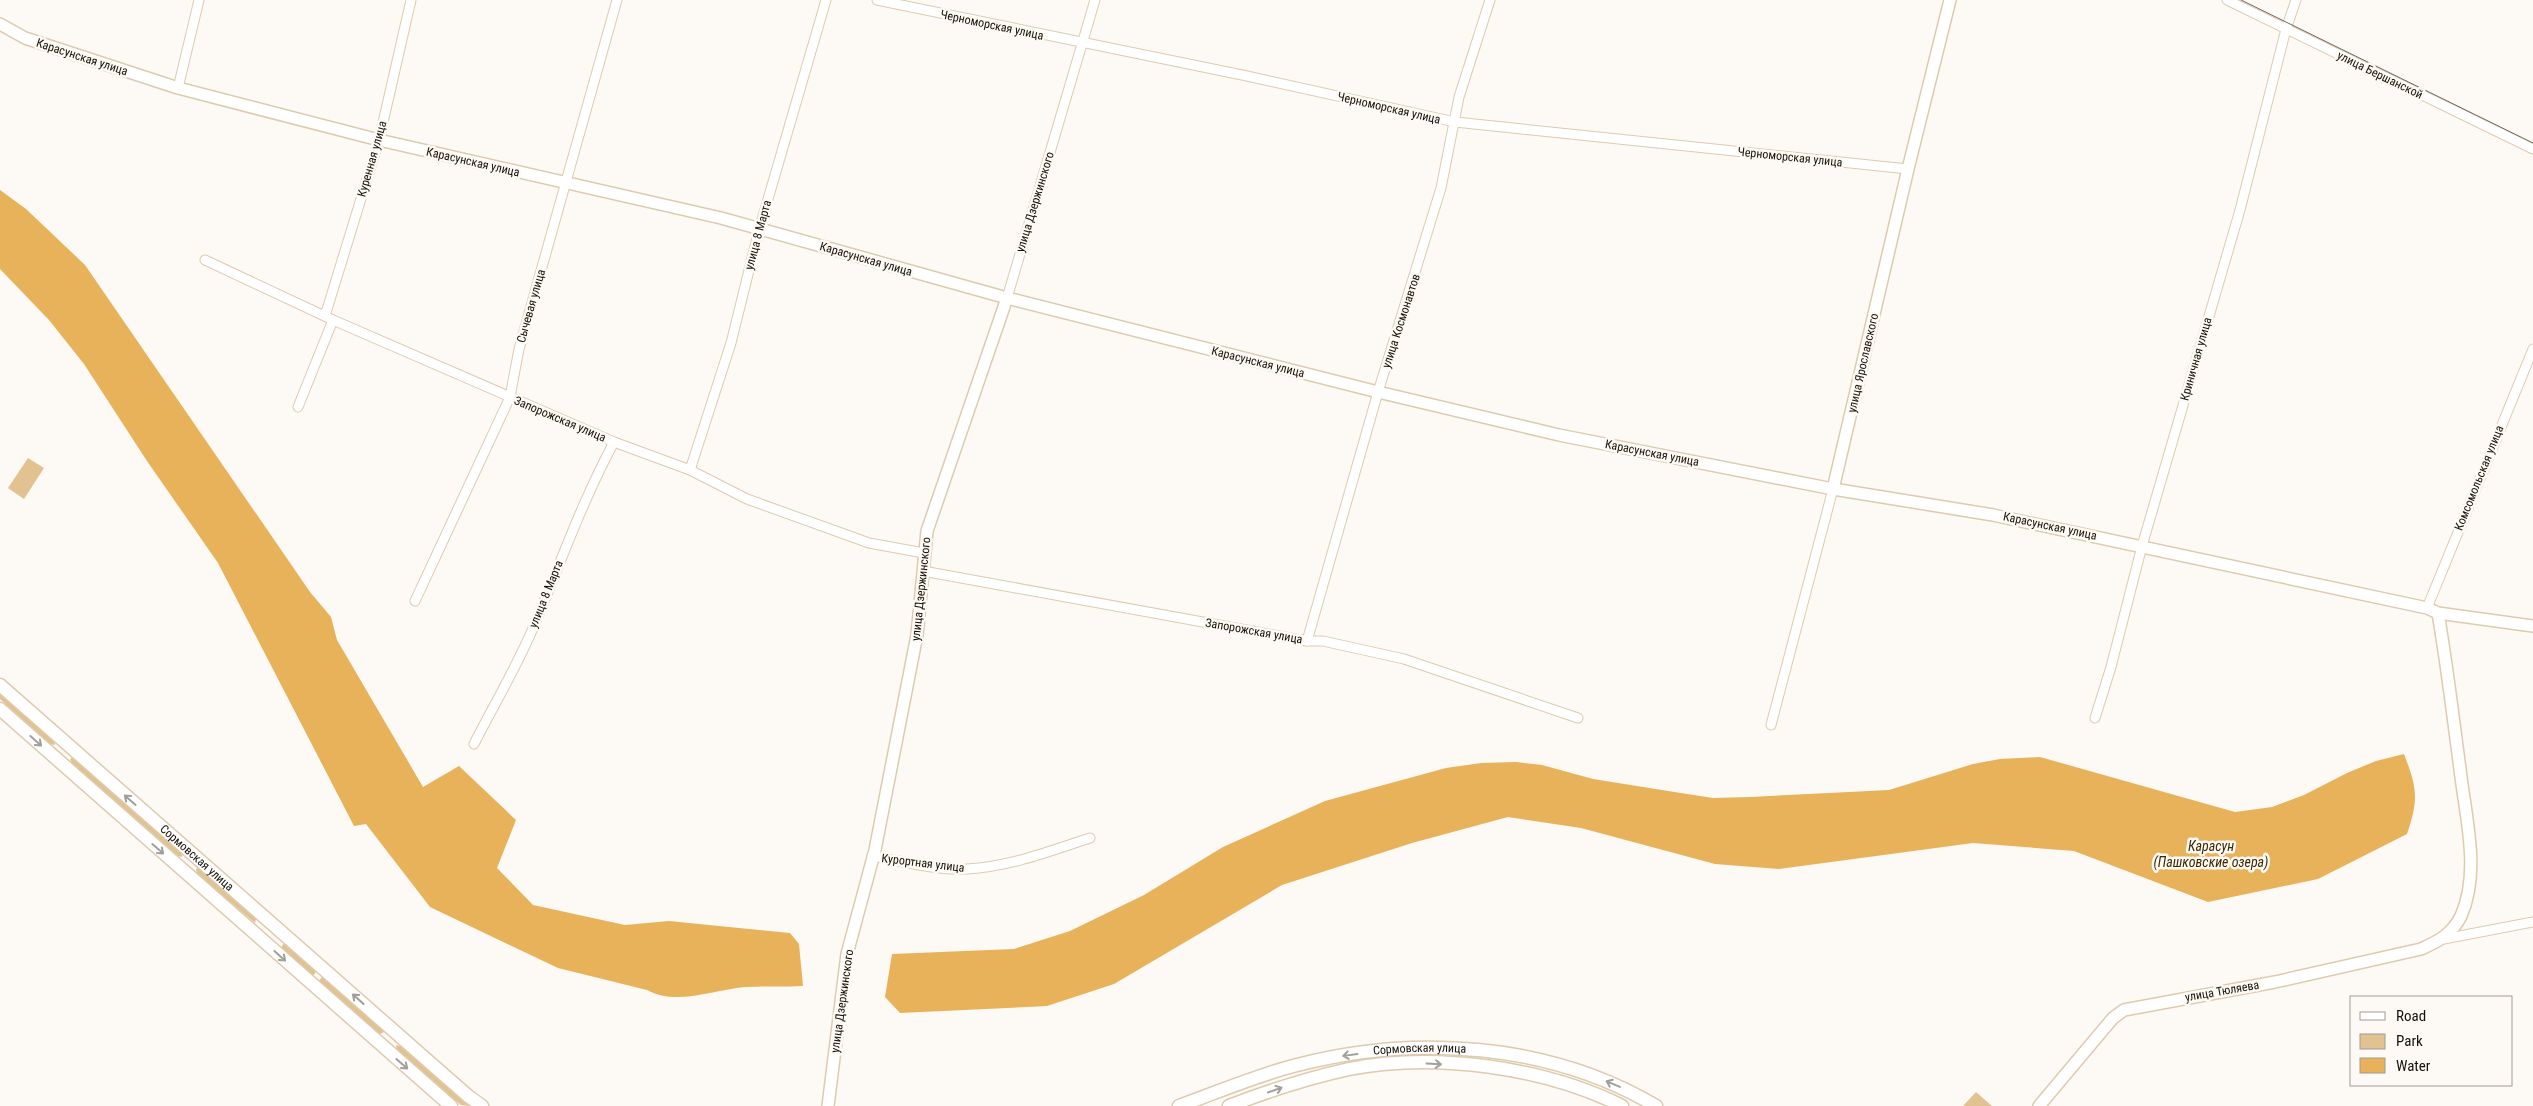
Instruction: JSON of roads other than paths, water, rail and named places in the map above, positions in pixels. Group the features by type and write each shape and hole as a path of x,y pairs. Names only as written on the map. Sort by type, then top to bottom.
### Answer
{"main road":[{"name":"Сормовская улица","path":"0,685 482,1106"},
{"name":"Сормовская улица","path":"0,709 451,1106"},
{"path":"56,758 67,745"},
{"path":"381,1046 394,1031"},
{"name":"Сормовская улица","path":"1180,1106 1302,1064 1406,1049 1459,1048 1493,1052 1576,1069 1618,1086 1656,1106"},
{"name":"Сормовская улица","path":"1229,1106 1306,1080 1351,1069 1412,1063 1463,1065 1534,1075 1604,1097 1622,1106"},
{"path":"1302,1064 1306,1080"}],"street":[{"path":"178,88 200,0"},
{"name":"Куренная улица","path":"298,407 329,318 379,140 411,0"},
{"name":"Сычевая улица","path":"416,601 510,397 519,349 567,184 617,0"},
{"name":"улица 8 Марта","path":"690,470 731,343 759,230 826,0"},
{"name":"Черноморская улица","path":"877,0 1082,44 1247,76 1455,122 1908,169"},
{"name":"улица Дзержинского","path":"828,1106 847,954 893,764 917,635 924,553 932,516 1007,298 1096,0"},
{"name":"улица Космонавтов","path":"1307,641 1378,392 1441,188 1459,97 1490,0"},
{"name":"улица Ярославского","path":"1770,725 1833,489 1908,169 1950,0"},
{"name":"улица Бершанской","path":"2227,0 2533,149"},
{"name":"Криничная улица","path":"2095,718 2111,667 2142,546 2240,210 2286,29 2296,0"},
{"name":"Карасунская улица","path":"0,24 25,38 178,88 379,140 721,218 1007,298 1378,392 1559,435 1833,489 1993,515 2427,608 2438,613 2533,626"},
{"name":"Запорожская улица","path":"204,260 329,318 614,442 690,470 747,499 869,543 924,553"},
{"name":"Комсомольская улица","path":"2427,608 2533,349"},
{"name":"улица 8 Марта","path":"474,744 536,622 567,540 592,482 614,442"},
{"name":"Запорожская улица","path":"923,571 1307,641 1323,641 1404,659 1578,718"},
{"path":"2438,613 2448,671 2470,858 2467,896 2454,929 2444,939"},
{"name":"Курортная улица","path":"872,856 942,868 966,869 1031,858 1090,838"},
{"path":"2444,939 2533,922"},
{"name":"улица Тюляева","path":"2039,1106 2113,1018 2124,1010 2275,982 2422,949 2444,939"}],"water":[{"path":"0,190 26,209 85,265 310,592 331,617 337,640 423,787 459,766 516,820 497,868 533,905 625,925 669,921 790,933 799,944 803,986 745,987 682,997 658,995 647,990 558,968 430,907 366,824 354,826 218,563 147,461 84,364 49,320 0,269"},
{"name":"Карасун (Пашковские озера)","path":"2404,754 2412,776 2415,794 2411,822 2407,834 2318,879 2208,902 2074,851 1973,843 1779,869 1715,864 1581,828 1508,817 1412,843 1282,885 1114,984 1047,1006 900,1013 885,997 892,954 1014,949 1070,931 1144,895 1223,847 1325,801 1446,768 1481,763 1516,762 1542,765 1593,779 1713,798 1889,790 1973,764 2000,759 2040,757 2235,812 2272,807 2304,795 2347,773 2376,761"}],"tram line":[{"path":"2241,0 2533,143"}]}
